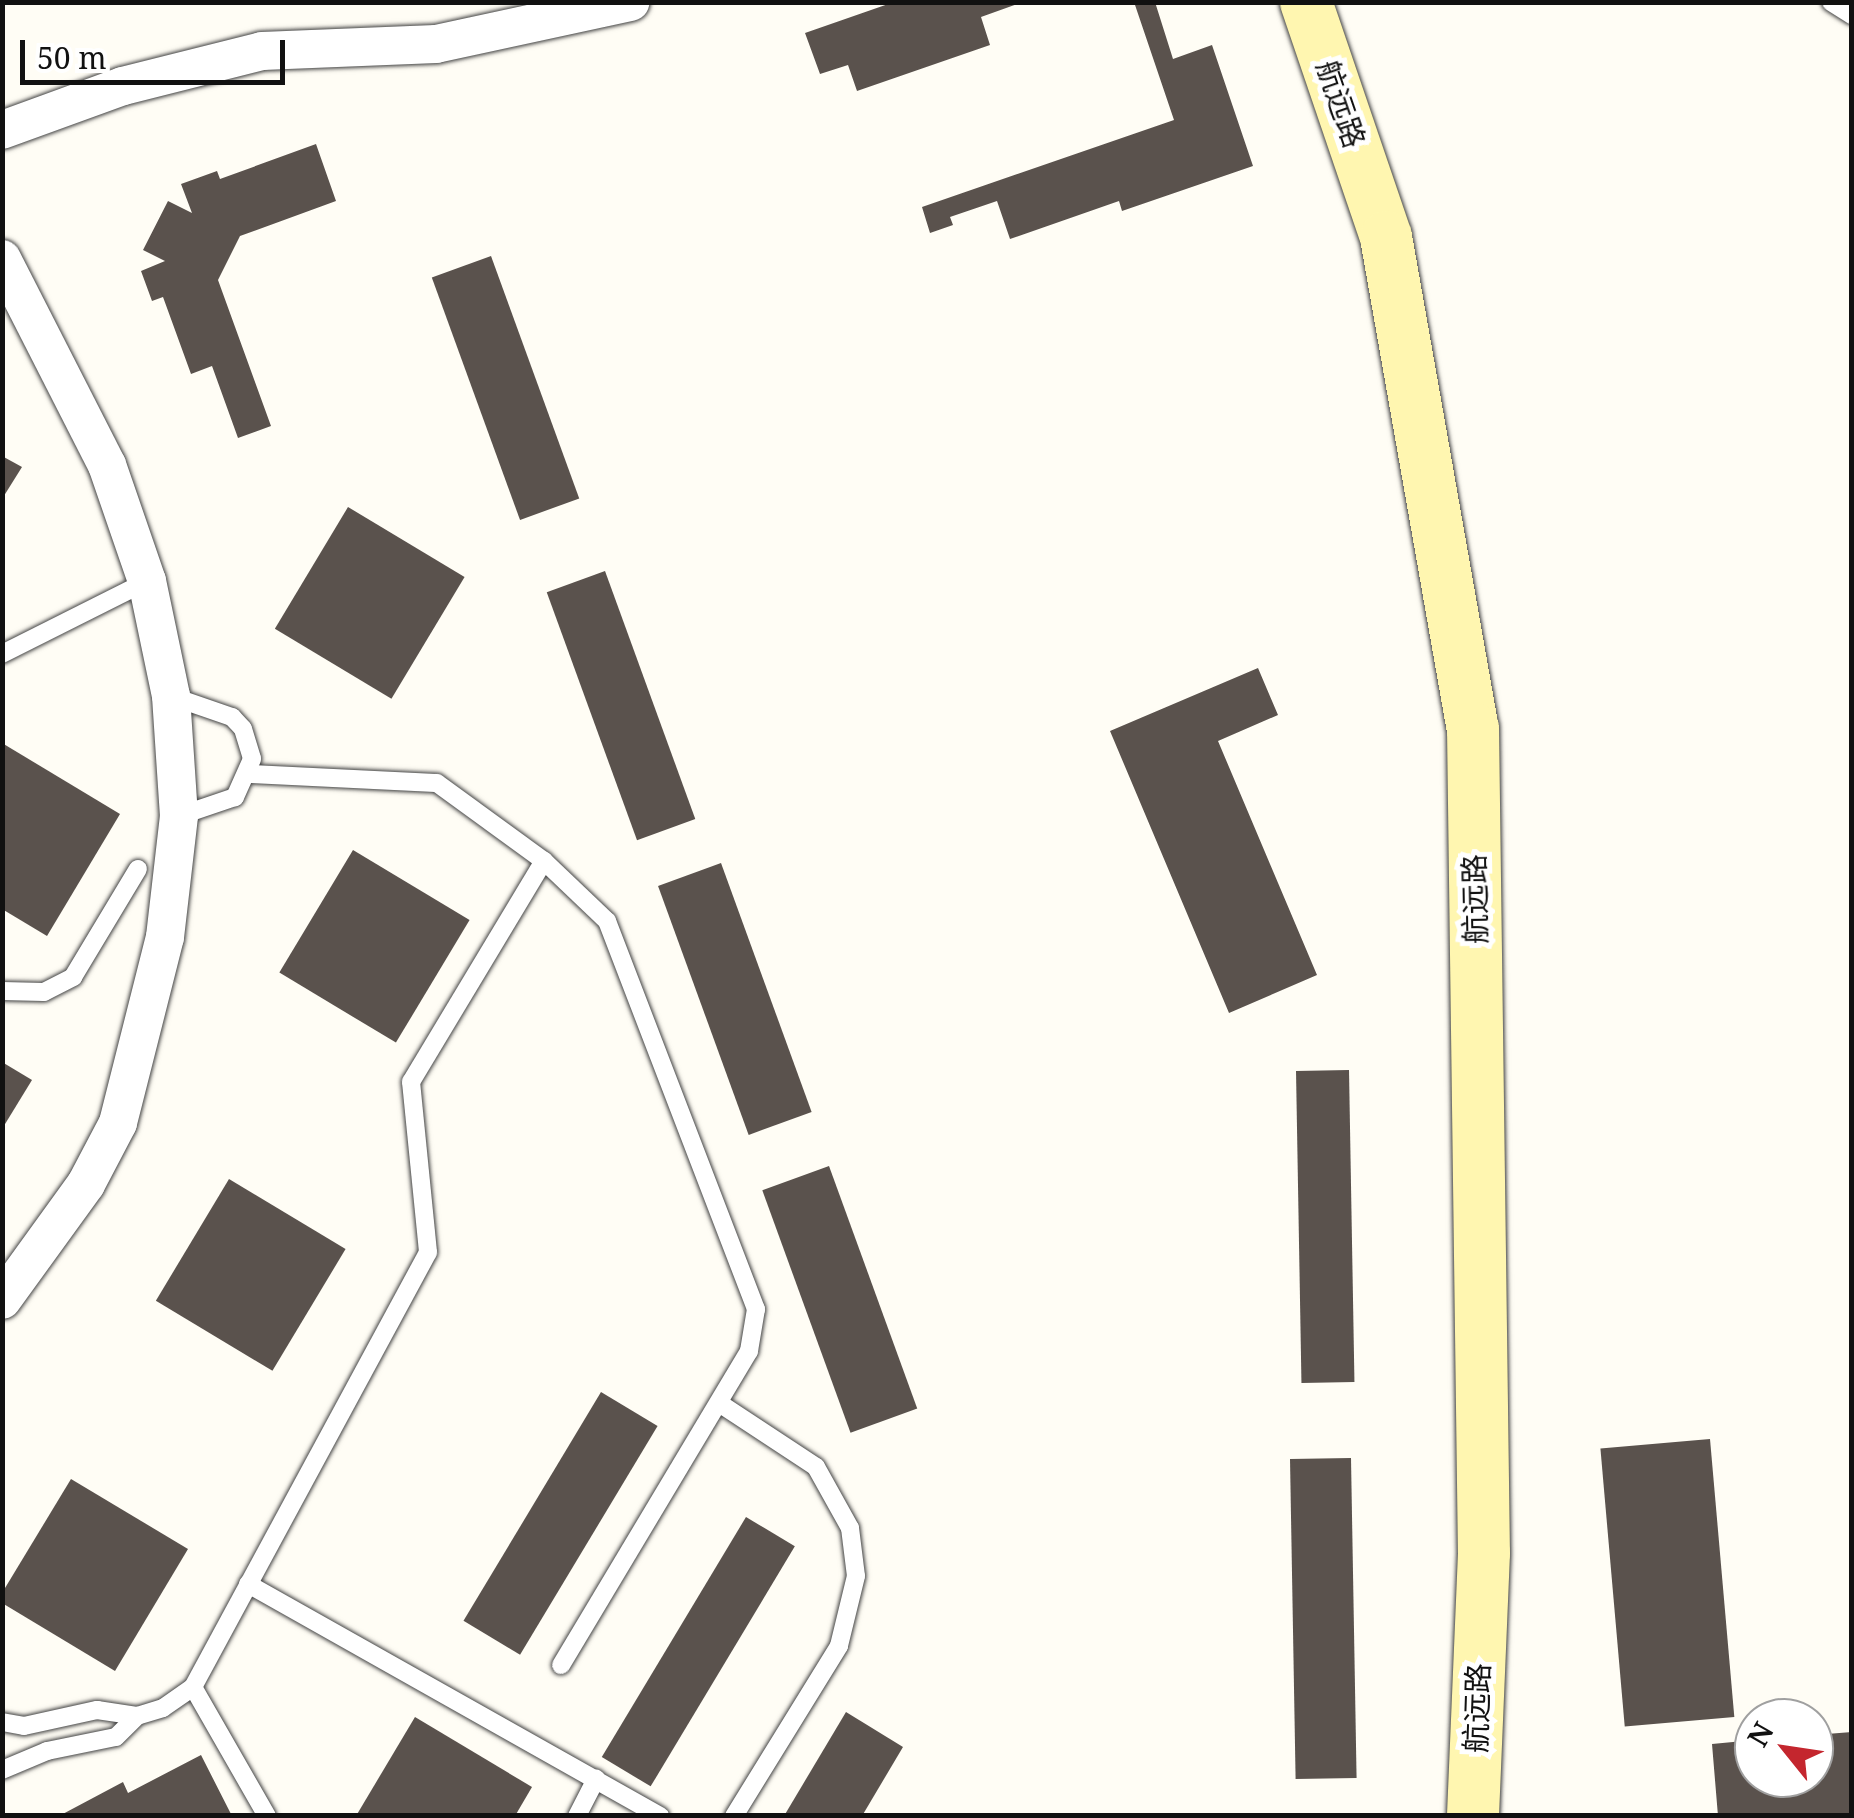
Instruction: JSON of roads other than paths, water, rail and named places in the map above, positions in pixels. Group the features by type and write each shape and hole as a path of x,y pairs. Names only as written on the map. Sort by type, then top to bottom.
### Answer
{"street":[{"path":"2,130 123,86 262,51 436,44 630,2"},
{"name":"航远路","path":"1306,2 1386,237 1473,728 1484,1553 1473,1816"},
{"path":"2,259 107,465 147,581 171,696 179,816 165,936 118,1123 86,1184 2,1300"}],"lane":[{"path":"1831,2 1852,15"},
{"path":"2,654 147,581"},
{"path":"171,696 232,717 250,743 250,774 224,806 179,816"},
{"path":"250,774 438,783 544,862 607,921 756,1310 750,1350 560,1665"},
{"path":"2,1722 24,1726 97,1710 136,1716 163,1708 192,1687 428,1252 411,1082 544,862"},
{"path":"2,990 44,992 73,977 138,869"},
{"path":"719,1403 816,1467 850,1528 856,1576 838,1646 734,1816"},
{"path":"248,1584 660,1816"},
{"path":"192,1687 268,1816"},
{"path":"2,1770 47,1751 116,1738 136,1716"},
{"path":"577,1816 596,1779"}]}
